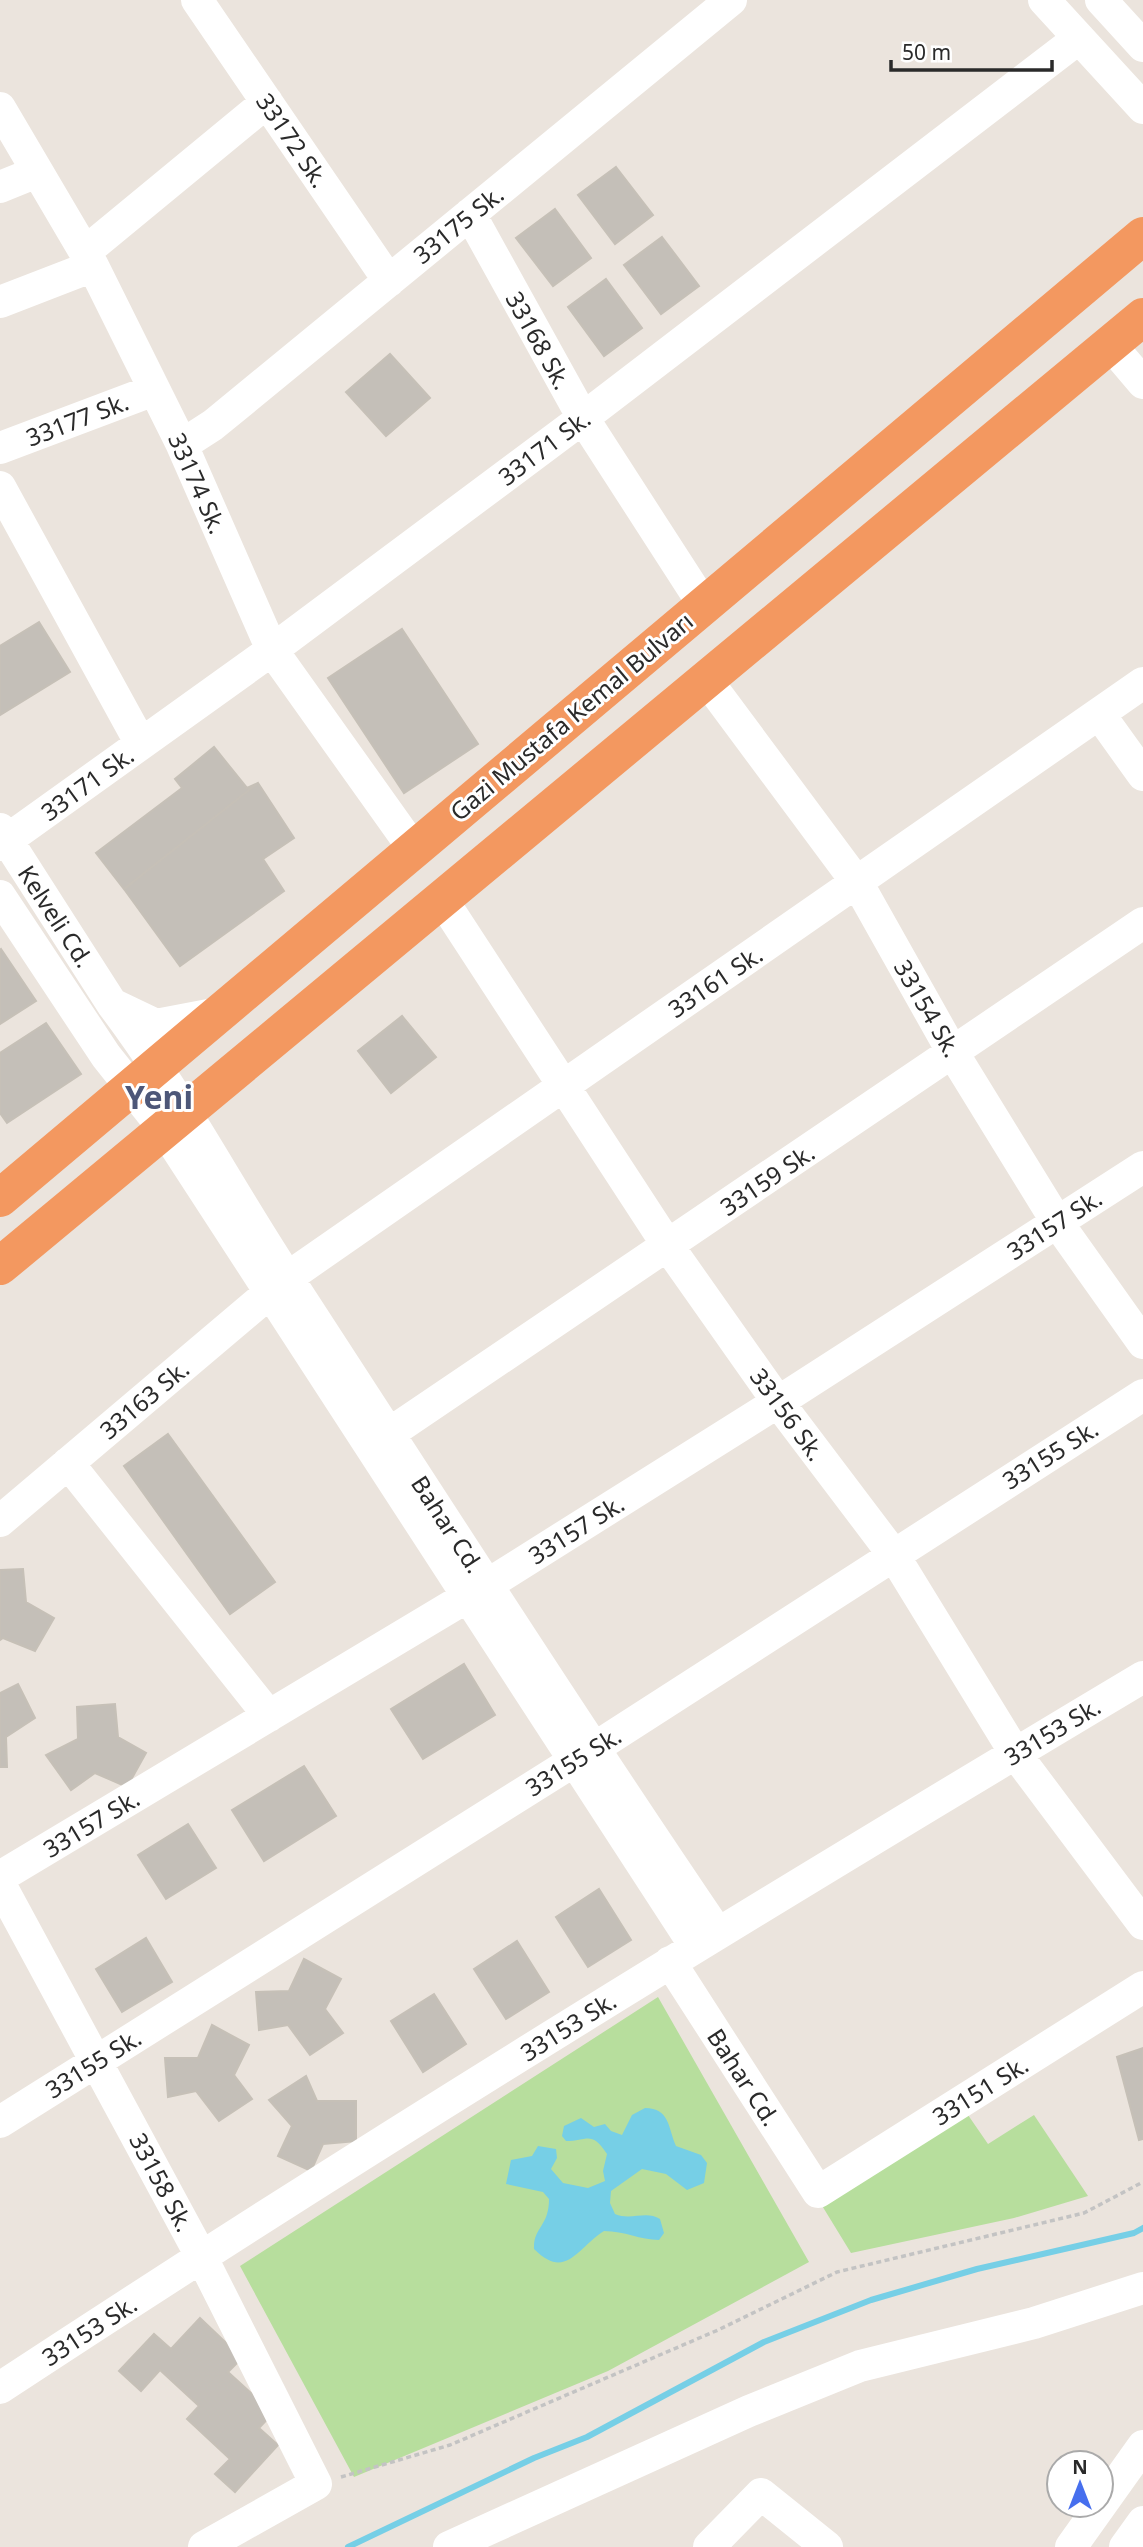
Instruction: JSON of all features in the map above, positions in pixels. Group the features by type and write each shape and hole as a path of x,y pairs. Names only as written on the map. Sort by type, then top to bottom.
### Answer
{"highway":[{"name":"Gazi Mustafa Kemal Bulvarı","path":"0,1198 1143,236"},
{"path":"0,1266 1143,317"}],"street":[{"name":"33172 Sk.","path":"197,0 389,281"},
{"path":"1044,0 1143,108"},
{"path":"1104,1 1143,46"},
{"name":"33175 Sk.","path":"182,445 213,425 389,281 716,5"},
{"name":"33171 Sk.","path":"2,838 141,744 272,650 583,418 1079,38"},
{"path":"0,302 89,259 267,102"},
{"name":"33174 Sk.","path":"0,108 89,259 182,445 272,650 413,848"},
{"path":"0,187 37,172"},
{"name":"33168 Sk.","path":"470,214 583,418 704,604"},
{"path":"1109,343 1143,383"},
{"name":"33177 Sk.","path":"0,448 154,390"},
{"path":"0,487 141,744"},
{"name":"33154 Sk.","path":"705,678 858,884 953,1053 1057,1222 1143,1343"},
{"name":"33161 Sk.","path":"279,1285 564,1083 858,884 1143,683"},
{"path":"1100,715 1143,775"},
{"name":"Kelveli Cd.","path":"2,838 112,1004 133,1031 144,1076 175,1120"},
{"name":"Kelveli Cd.","path":"0,896 106,1056 144,1076"},
{"name":"33156 Sk.","path":"441,898 668,1246 778,1402 893,1554 1015,1753 1143,1924"},
{"name":"33159 Sk.","path":"390,1433 1143,923"},
{"path":"112,1004 156,1025 219,1013"},
{"path":"106,1056 133,1031"},
{"name":"Bahar Cd.","path":"175,1120 584,1755 694,1947 818,2192"},
{"name":"33157 Sk.","path":"0,1877 477,1590 778,1402 1143,1167"},
{"name":"Bahar Cd.","path":"279,1285 390,1433 477,1590"},
{"name":"33163 Sk.","path":"0,1521 279,1285"},
{"name":"33155 Sk.","path":"0,2122 584,1755 1143,1395"},
{"path":"68,1463 269,1716"},
{"name":"33153 Sk.","path":"0,2388 201,2256 694,1947 1143,1676"},
{"name":"33158 Sk.","path":"0,1884 201,2256 316,2484"},
{"name":"33151 Sk.","path":"818,2192 1143,1987"},
{"path":"449,2547 748,2411 860,2366 1034,2323 1143,2288"},
{"path":"1071,2547 1143,2446"},
{"path":"204,2547 316,2484"},
{"path":"709,2547 761,2494 827,2547"},
{"path":"1125,2547 1143,2522"}],"path":[{"path":"316,2484 450,2445 718,2330 837,2272 1084,2214 1143,2182"}],"green space":[{"path":"658,1997 809,2262 608,2371 354,2477 240,2266"},
{"path":"968,2115 988,2144 1034,2115 1088,2196 1014,2218 851,2253 821,2204"}],"water":[{"path":"645,2108 664,2115 676,2146 701,2155 707,2163 704,2183 687,2190 666,2174 642,2169 611,2191 610,2203 615,2214 621,2216 649,2215 660,2219 664,2233 659,2240 604,2231 563,2262 545,2258 534,2249 534,2242 547,2216 549,2199 543,2192 506,2184 511,2160 532,2156 538,2146 556,2149 557,2158 551,2169 563,2183 588,2188 605,2181 603,2171 607,2154 593,2139 566,2141 562,2136 564,2126 581,2118 594,2127 605,2124 611,2131 622,2135 632,2115"}],"building":[{"path":"616,167 653,215 615,244 578,195"},
{"path":"555,209 591,258 553,286 516,238"},
{"path":"662,237 699,286 661,314 624,265"},
{"path":"606,279 642,328 604,356 568,307"},
{"path":"390,354 430,398 386,436 346,392"},
{"path":"39,622 70,672 0,715 0,646"},
{"path":"402,629 478,744 404,793 328,678"},
{"path":"214,747 247,788 258,783 124,889 96,853 182,788 175,779"},
{"path":"258,783 294,838 263,859 284,891 180,966 124,889"},
{"path":"0,950 36,1001 0,1024"},
{"path":"402,1016 436,1057 391,1093 358,1051"},
{"path":"46,1023 81,1074 7,1123 0,1113 0,1053"},
{"path":"168,1434 275,1582 230,1614 124,1466"},
{"path":"23,1569 26,1602 54,1618 35,1651 3,1638 0,1640 0,1570"},
{"path":"464,1664 495,1715 423,1759 391,1709"},
{"path":"18,1684 35,1718 6,1737 7,1767 0,1767 0,1693"},
{"path":"115,1704 118,1737 146,1753 127,1787 95,1773 71,1790 46,1755 78,1739 77,1707"},
{"path":"304,1766 336,1816 264,1861 232,1810"},
{"path":"188,1824 216,1868 166,1899 138,1855"},
{"path":"599,1889 631,1940 588,1967 556,1917"},
{"path":"146,1938 172,1982 122,2012 96,1969"},
{"path":"517,1941 549,1992 506,2019 474,1969"},
{"path":"304,1959 341,1979 325,2009 343,2033 310,2055 288,2025 259,2030 256,1992 289,1991"},
{"path":"434,1994 466,2044 423,2072 391,2021"},
{"path":"212,2025 249,2045 234,2075 252,2099 219,2121 196,2091 168,2097 165,2058 198,2058"},
{"path":"1143,2048 1143,2139 1139,2140 1117,2057"},
{"path":"306,2076 317,2101 356,2101 356,2141 323,2144 311,2171 278,2156 292,2126 269,2100"},
{"path":"200,2318 242,2358 228,2372 273,2413 259,2428 278,2445 235,2492 215,2474 230,2459 187,2419 199,2406 160,2370 141,2391 119,2371 154,2334 171,2349"}],"waterway":[{"path":"348,2547 534,2458 587,2437 764,2342 871,2300 977,2269 1134,2233 1143,2228"}],"district":[{"name":"Yeni","path":"159,1096"}]}
